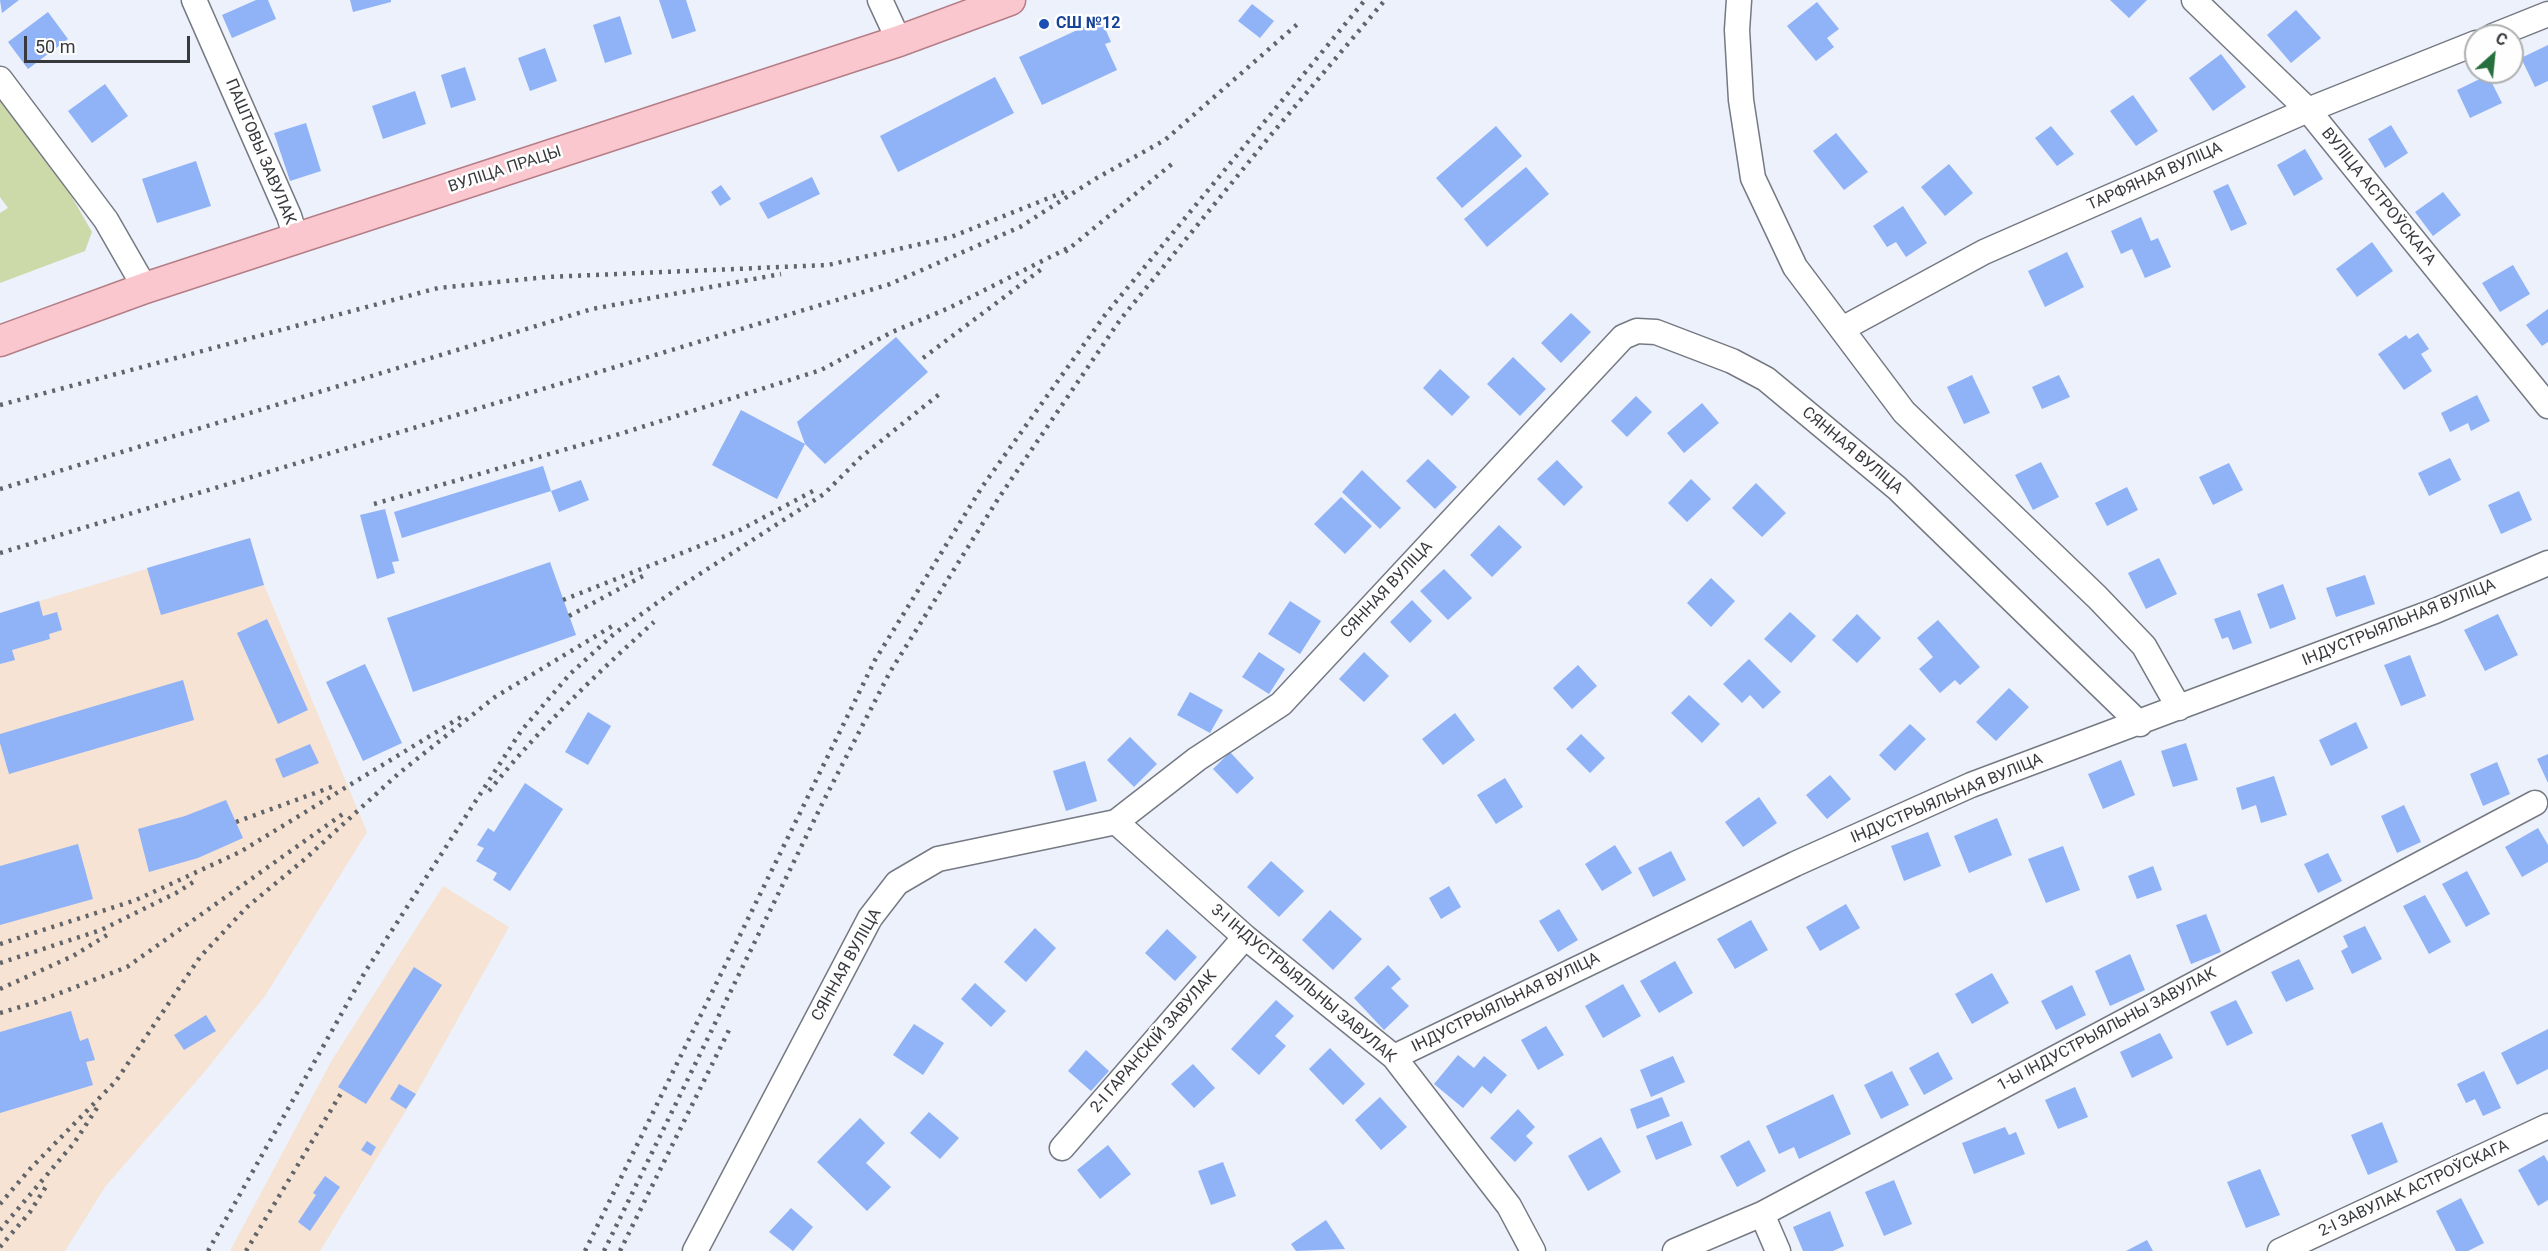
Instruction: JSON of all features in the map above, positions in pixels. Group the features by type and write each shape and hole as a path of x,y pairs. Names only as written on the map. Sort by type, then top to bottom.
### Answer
{"main road":[{"name":"ВУЛІЦА ПРАЦЫ","path":"0,341 145,288 899,41 1010,0"}],"street":[{"name":"ПАШТОВЫ ЗАВУЛАК","path":"194,0 296,238"},
{"path":"880,0 899,41"},
{"path":"1739,0 1737,30 1741,100 1753,178 1795,267 1904,412 2097,597 2144,646 2179,708"},
{"name":"ВУЛІЦА АСТРОЎСКАГА","path":"2194,0 2308,110 2548,406"},
{"path":"2523,24 2548,14"},
{"name":"ТАРФЯНАЯ ВУЛІЦА","path":"1842,329 1984,252 2308,110 2464,48"},
{"path":"0,79 106,220 145,288"},
{"name":"СЯННАЯ ВУЛІЦА","path":"695,1251 870,918 897,883 938,859 1116,822 1197,759 1281,704 1623,337 1637,331 1656,332 1732,361 1766,380 1897,488 2140,724"},
{"name":"ІНДУСТРЫЯЛЬНАЯ ВУЛІЦА","path":"1394,1057 1805,859 1971,785 2140,724 2435,611 2548,563"},
{"name":"1-Ы ІНДУСТРЫЯЛЬНЫ ЗАВУЛАК","path":"1675,1251 1762,1214 2535,803"},
{"name":"3-І ІНДУСТРЫЯЛЬНЫ ЗАВУЛАК","path":"1116,822 1245,937 1394,1057 1509,1206 1533,1251"},
{"name":"2-І ГАРАНСКІЙ ЗАВУЛАК","path":"1062,1148 1245,937"},
{"name":"2-І ЗАВУЛАК АСТРОЎСКАГА","path":"2280,1251 2548,1126"},
{"path":"1762,1214 1778,1251"}],"shaded area":[{"path":"250,538 264,585 367,832 265,996 206,1070 105,1187 65,1251 0,1251 0,613"},
{"path":"443,886 509,927 416,1094 320,1251 230,1251 332,1060"}],"green space":[{"path":"0,95 62,180 92,232 85,251 0,283 0,213 8,208 0,197"}],"building":[{"path":"0,0 19,0 2,13"},
{"path":"256,0 268,0 276,19 232,38 222,15"},
{"path":"350,0 391,0 391,2 353,12"},
{"path":"659,0 686,0 696,31 672,39"},
{"path":"2110,0 2147,0 2129,18"},
{"path":"1817,2 1839,29 1827,38 1834,47 1816,61 1787,26"},
{"path":"1252,4 1274,21 1260,38 1238,21"},
{"path":"2296,10 2321,38 2291,63 2267,35"},
{"path":"48,12 68,39 28,69 8,42"},
{"path":"620,16 632,54 605,63 593,25"},
{"path":"1101,19 1111,42 1105,44 1117,70 1042,105 1019,57"},
{"path":"2548,45 2548,81 2535,87 2524,64 2524,57"},
{"path":"545,48 557,81 530,91 518,58"},
{"path":"2221,54 2246,87 2213,111 2189,78"},
{"path":"465,67 476,100 451,108 441,75"},
{"path":"995,77 1014,113 898,172 880,136"},
{"path":"105,84 128,116 92,143 68,111"},
{"path":"2469,84 2492,84 2502,103 2470,118 2457,90"},
{"path":"415,91 426,124 383,139 372,106"},
{"path":"2133,95 2158,131 2136,146 2110,111"},
{"path":"306,123 321,171 290,181 274,133"},
{"path":"2391,125 2408,153 2385,168 2368,139"},
{"path":"1496,126 1522,156 1462,208 1436,178"},
{"path":"2051,126 2074,154 2057,166 2035,138"},
{"path":"1836,133 1868,172 1844,190 1813,151"},
{"path":"2305,149 2323,179 2294,196 2277,165"},
{"path":"196,161 211,206 157,223 142,179"},
{"path":"1949,164 1973,193 1945,216 1921,187"},
{"path":"1526,167 1549,194 1487,247 1464,219"},
{"path":"812,177 820,194 768,219 759,203"},
{"path":"2228,184 2247,224 2231,231 2213,191"},
{"path":"721,185 731,199 720,206 711,192"},
{"path":"2443,192 2461,215 2433,236 2415,212"},
{"path":"1903,206 1927,243 1906,257 1896,242 1887,247 1873,226"},
{"path":"2141,217 2151,241 2158,238 2171,267 2145,278 2132,249 2121,254 2111,231"},
{"path":"2372,242 2393,271 2357,297 2336,269"},
{"path":"2067,252 2084,287 2045,307 2028,271"},
{"path":"2513,265 2530,294 2500,312 2482,283"},
{"path":"2548,309 2548,342 2542,346 2526,325"},
{"path":"1571,313 1591,332 1561,363 1541,343"},
{"path":"2418,333 2429,349 2421,354 2432,371 2404,390 2378,354 2406,335 2409,339"},
{"path":"896,337 928,372 825,464 805,444 797,422"},
{"path":"1513,357 1546,389 1520,416 1487,384"},
{"path":"1440,369 1470,397 1452,416 1423,388"},
{"path":"1972,375 1990,413 1964,424 1947,387"},
{"path":"2059,375 2070,397 2042,409 2032,387"},
{"path":"2477,395 2490,421 2471,431 2468,423 2450,432 2441,413"},
{"path":"1636,396 1652,412 1627,437 1611,421"},
{"path":"1702,403 1719,423 1684,453 1667,433"},
{"path":"741,410 805,444 777,499 712,465"},
{"path":"2450,458 2461,480 2429,496 2418,473"},
{"path":"1428,459 1457,487 1435,509 1406,481"},
{"path":"1557,460 1583,487 1564,506 1537,479"},
{"path":"2041,462 2059,497 2033,510 2015,475"},
{"path":"2229,463 2243,490 2213,505 2199,477"},
{"path":"543,466 551,491 402,538 394,512"},
{"path":"1362,470 1401,508 1380,529 1342,492"},
{"path":"1691,479 1711,499 1687,522 1668,503"},
{"path":"581,480 589,500 559,512 551,491"},
{"path":"1756,483 1786,513 1762,537 1732,508"},
{"path":"2127,487 2138,510 2107,526 2095,503"},
{"path":"2519,491 2532,520 2501,534 2488,505"},
{"path":"1341,497 1372,526 1345,554 1314,524"},
{"path":"385,509 399,561 392,562 395,573 377,579 360,515"},
{"path":"1499,525 1522,547 1492,577 1470,555"},
{"path":"250,538 264,585 161,615 147,568"},
{"path":"2159,558 2177,594 2146,609 2128,573"},
{"path":"550,562 576,635 413,692 387,618"},
{"path":"1444,569 1472,598 1448,620 1420,591"},
{"path":"2365,575 2375,604 2336,617 2326,588"},
{"path":"1711,578 1735,601 1711,627 1687,603"},
{"path":"2283,584 2296,619 2270,629 2257,594"},
{"path":"1412,600 1432,621 1410,643 1390,622"},
{"path":"39,601 43,616 57,612 62,630 49,634 50,639 12,650 15,660 0,664 0,613"},
{"path":"1290,601 1321,621 1300,654 1268,634"},
{"path":"2240,610 2252,643 2233,650 2228,637 2222,639 2214,619"},
{"path":"1790,612 1816,636 1791,663 1764,639"},
{"path":"1857,614 1881,638 1857,663 1832,640"},
{"path":"2498,614 2518,655 2485,671 2464,630"},
{"path":"267,619 308,710 278,724 237,633"},
{"path":"1938,620 1980,667 1960,685 1955,680 1940,693 1919,669 1933,657 1917,638"},
{"path":"1259,652 1285,669 1269,694 1242,677"},
{"path":"1364,652 1389,676 1364,702 1339,679"},
{"path":"2410,655 2426,696 2401,706 2384,665"},
{"path":"1749,659 1781,692 1763,709 1750,695 1742,703 1723,684"},
{"path":"365,664 402,743 363,761 326,682"},
{"path":"1578,665 1597,686 1572,709 1553,688"},
{"path":"183,680 194,720 9,774 0,743 0,734"},
{"path":"2009,688 2029,707 1996,741 1976,722"},
{"path":"1190,692 1223,710 1210,733 1177,715"},
{"path":"1689,695 1720,724 1702,743 1671,713"},
{"path":"588,712 611,726 588,765 565,752"},
{"path":"1455,713 1475,740 1443,765 1422,739"},
{"path":"2356,722 2368,748 2331,766 2319,740"},
{"path":"1910,724 1926,739 1895,771 1879,755"},
{"path":"1581,734 1605,758 1590,773 1566,749"},
{"path":"1130,737 1157,764 1134,787 1107,760"},
{"path":"2186,743 2198,780 2173,787 2161,751"},
{"path":"310,744 319,763 283,778 275,759"},
{"path":"1230,752 1254,778 1237,794 1213,769"},
{"path":"2548,754 2548,783 2537,759"},
{"path":"2121,760 2135,795 2103,809 2088,774"},
{"path":"1085,761 1097,801 1066,811 1053,771"},
{"path":"2497,762 2510,794 2483,806 2470,774"},
{"path":"1830,775 1851,799 1827,819 1806,795"},
{"path":"2274,776 2287,815 2261,823 2256,805 2242,810 2236,788"},
{"path":"1505,778 1523,807 1496,824 1477,795"},
{"path":"525,783 563,809 510,891 493,880 497,873 476,861 484,848 477,845 488,828 494,832"},
{"path":"1759,797 1777,823 1743,847 1725,822"},
{"path":"226,800 243,838 198,858 149,872 138,829 185,816"},
{"path":"2404,805 2421,842 2397,853 2381,816"},
{"path":"1997,818 2012,855 1969,873 1954,836"},
{"path":"2538,828 2548,845 2548,862 2522,877 2505,847"},
{"path":"1928,832 1941,866 1904,881 1891,846"},
{"path":"78,844 93,899 0,925 0,866"},
{"path":"1615,845 1632,873 1602,891 1585,864"},
{"path":"2063,846 2080,890 2046,903 2028,859"},
{"path":"1671,851 1686,880 1653,897 1638,868"},
{"path":"2328,853 2342,881 2318,893 2304,864"},
{"path":"1271,861 1304,891 1279,917 1247,887"},
{"path":"2153,866 2162,890 2137,899 2128,876"},
{"path":"2467,871 2490,914 2466,927 2442,884"},
{"path":"1449,886 1461,907 1441,919 1429,898"},
{"path":"2425,895 2451,942 2429,954 2403,906"},
{"path":"1846,904 1860,928 1820,951 1806,927"},
{"path":"1559,909 1578,940 1558,952 1539,921"},
{"path":"1330,910 1362,939 1333,970 1302,940"},
{"path":"2206,914 2221,952 2191,964 2176,925"},
{"path":"1751,920 1768,950 1735,969 1717,939"},
{"path":"2365,926 2382,959 2352,974 2341,951 2348,947 2343,936"},
{"path":"1035,928 1056,948 1026,982 1004,962"},
{"path":"1167,929 1197,957 1175,981 1145,953"},
{"path":"2130,954 2145,990 2110,1006 2095,971"},
{"path":"2299,959 2314,989 2286,1002 2271,972"},
{"path":"1675,961 1693,993 1659,1013 1640,981"},
{"path":"1388,965 1401,979 1391,988 1409,1006 1384,1030 1354,998"},
{"path":"414,967 442,985 366,1104 338,1087"},
{"path":"1992,973 2009,1003 1972,1024 1955,994"},
{"path":"975,983 1006,1011 991,1027 961,999"},
{"path":"1623,984 1641,1016 1603,1038 1585,1006"},
{"path":"2072,985 2086,1015 2056,1030 2041,1001"},
{"path":"1276,1000 1294,1016 1275,1036 1286,1046 1259,1075 1231,1049"},
{"path":"2236,1000 2253,1033 2227,1046 2210,1012"},
{"path":"71,1011 80,1041 88,1038 95,1060 86,1062 93,1085 0,1113 0,1032"},
{"path":"206,1015 216,1031 184,1050 174,1035"},
{"path":"914,1024 944,1043 923,1075 893,1055"},
{"path":"1546,1026 1564,1055 1538,1070 1521,1040"},
{"path":"2548,1029 2548,1069 2517,1085 2501,1053"},
{"path":"2160,1033 2173,1058 2132,1078 2120,1052"},
{"path":"1330,1048 1365,1084 1343,1105 1309,1069"},
{"path":"1086,1050 1109,1071 1091,1091 1068,1071"},
{"path":"1938,1052 1953,1079 1924,1095 1909,1068"},
{"path":"1458,1055 1474,1068 1484,1056 1507,1075 1491,1094 1482,1086 1463,1108 1434,1084"},
{"path":"1673,1056 1685,1082 1651,1097 1640,1070"},
{"path":"1193,1064 1215,1088 1194,1108 1171,1084"},
{"path":"1892,1071 1909,1105 1881,1119 1864,1085"},
{"path":"2484,1071 2501,1108 2483,1116 2475,1099 2466,1103 2457,1084"},
{"path":"399,1084 416,1094 406,1109 390,1099"},
{"path":"2075,1087 2088,1117 2058,1129 2045,1100"},
{"path":"1833,1094 1851,1134 1799,1159 1794,1147 1779,1154 1766,1126"},
{"path":"1380,1097 1407,1127 1381,1150 1355,1120"},
{"path":"1662,1097 1670,1116 1637,1129 1630,1109"},
{"path":"1518,1109 1535,1127 1526,1136 1533,1143 1515,1162 1490,1138"},
{"path":"929,1112 959,1138 940,1159 910,1133"},
{"path":"860,1118 885,1143 866,1163 891,1187 867,1211 817,1162"},
{"path":"1682,1121 1692,1145 1656,1160 1646,1136"},
{"path":"2382,1122 2398,1162 2368,1175 2351,1135"},
{"path":"2005,1127 2009,1135 2016,1132 2025,1154 1974,1174 1962,1143"},
{"path":"1601,1137 1621,1172 1588,1191 1568,1156"},
{"path":"1749,1140 1766,1171 1737,1187 1720,1156"},
{"path":"367,1141 376,1147 371,1156 361,1150"},
{"path":"1108,1145 1131,1174 1100,1199 1077,1170"},
{"path":"2544,1155 2548,1162 2548,1200 2538,1206 2518,1170"},
{"path":"1223,1162 1236,1196 1211,1205 1198,1171"},
{"path":"2260,1169 2280,1215 2246,1228 2227,1182"},
{"path":"325,1176 340,1187 310,1231 298,1222 316,1195 313,1193"},
{"path":"1894,1180 1912,1224 1884,1236 1865,1192"},
{"path":"2461,1198 2484,1243 2468,1251 2456,1251 2436,1211"},
{"path":"791,1208 813,1227 793,1251 769,1232"},
{"path":"1830,1211 1844,1246 1833,1251 1803,1251 1793,1227"},
{"path":"1326,1220 1345,1249 1296,1251 1291,1244"},
{"path":"2147,1240 2153,1251 2126,1251"}],"railway":[{"path":"585,1251 875,660 982,487 1105,315 1365,0"},
{"path":"604,1251 823,802 890,672 998,499 1120,320 1270,136 1385,0"},
{"path":"0,553 890,284 1020,227 1095,179 1165,140 1301,21"},
{"path":"1065,252 1173,163"},
{"path":"0,405 438,288 547,277 828,265 951,237 1064,192"},
{"path":"374,504 623,433 821,370 892,332 949,308 1070,247"},
{"path":"923,358 1043,268"},
{"path":"0,489 592,309 781,274"},
{"path":"208,1251 365,972 521,731 570,674 615,633 678,588 824,494 861,457 942,392"},
{"path":"563,600 740,530 815,490"},
{"path":"569,616 643,576"},
{"path":"489,791 568,703 654,622"},
{"path":"0,1204 30,1169 116,1081 200,957 247,907 305,859 398,774 495,697 614,625"},
{"path":"0,944 136,900 240,852 461,717"},
{"path":"236,822 337,785"},
{"path":"0,1013 37,1002 127,967 347,811"},
{"path":"0,963 101,930 176,893 198,879"},
{"path":"0,989 73,956 112,932"},
{"path":"620,1251 729,1030"},
{"path":"246,1251 343,1090"},
{"path":"0,1230 74,1143 97,1108"},
{"path":"0,1247 30,1212 47,1185"}],"place":[{"name":"СШ №12","path":"1044,24"}]}
